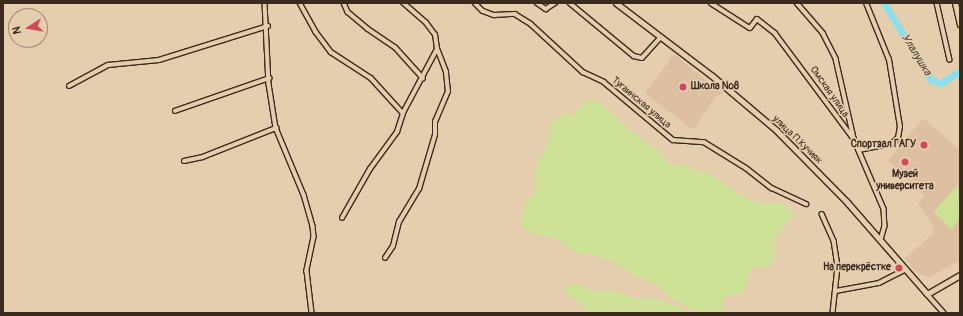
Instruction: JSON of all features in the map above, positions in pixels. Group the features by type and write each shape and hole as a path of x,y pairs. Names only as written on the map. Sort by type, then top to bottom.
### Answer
{"street":[{"path":"265,3 268,26 269,78 276,128 304,194 313,227 314,237 307,271 312,313"},
{"path":"300,3 316,32 330,52 371,78 403,112"},
{"path":"344,3 348,12 395,47 422,78"},
{"path":"385,258 393,246 399,222 419,189 436,135 435,122 448,92 446,72 437,49 435,35 426,22 403,3"},
{"name":"Тугаинская улица","path":"475,3 483,11 494,15 515,14 531,24 583,72 604,82 673,140 704,142 746,168 772,188 806,204"},
{"path":"537,3 546,9 555,3"},
{"path":"570,3 634,56 642,58 660,38"},
{"name":"улица П.Кучияк","path":"616,3 660,38 711,75 776,130 846,201 907,268 944,313"},
{"name":"Омская улица","path":"711,3 750,28 757,19 775,33 854,139 884,209 885,226 881,240"},
{"path":"797,3 823,33 836,59 854,139"},
{"path":"859,150 891,144 898,138 900,127 889,60 866,3"},
{"path":"937,3 950,60"},
{"path":"955,3 960,24"},
{"path":"69,86 108,65 153,62 268,26"},
{"path":"342,218 370,170 397,132 403,112 437,49"},
{"path":"175,111 269,78"},
{"path":"184,161 203,157 276,128"},
{"path":"822,214 834,241 838,266 833,313"},
{"path":"836,291 879,283 907,268"},
{"path":"927,294 960,275"}],"shaded area":[{"name":"Школа №8","path":"674,54 723,94 716,96 693,130 645,93"},
{"path":"923,118 960,150 960,260 930,277 917,273 905,259 934,232 931,222 918,203 924,196 888,160"}],"green space":[{"path":"590,100 599,102 633,133 660,152 668,164 682,165 715,177 735,192 757,203 783,204 791,209 792,218 778,233 773,246 775,256 771,264 763,268 759,266 750,269 745,292 725,297 722,301 724,313 692,310 670,297 656,284 633,275 616,263 592,254 577,253 557,239 529,232 521,226 525,202 536,192 536,167 548,146 552,121 565,114 575,115 580,106"},
{"path":"958,184 960,219 951,229 934,212"},
{"path":"570,285 584,286 593,292 614,291 633,298 658,299 677,306 687,313 584,313 586,308 566,293 566,288"}],"waterway":[{"name":"Улалушка","path":"884,3 931,80 941,83 960,71"}],"place":[{"name":"Школа №8","path":"683,87"},
{"name":"Спортзал ГАГУ","path":"924,145"},
{"name":"Музей университета","path":"905,162"},
{"name":"На перекрёстке","path":"899,268"}]}
